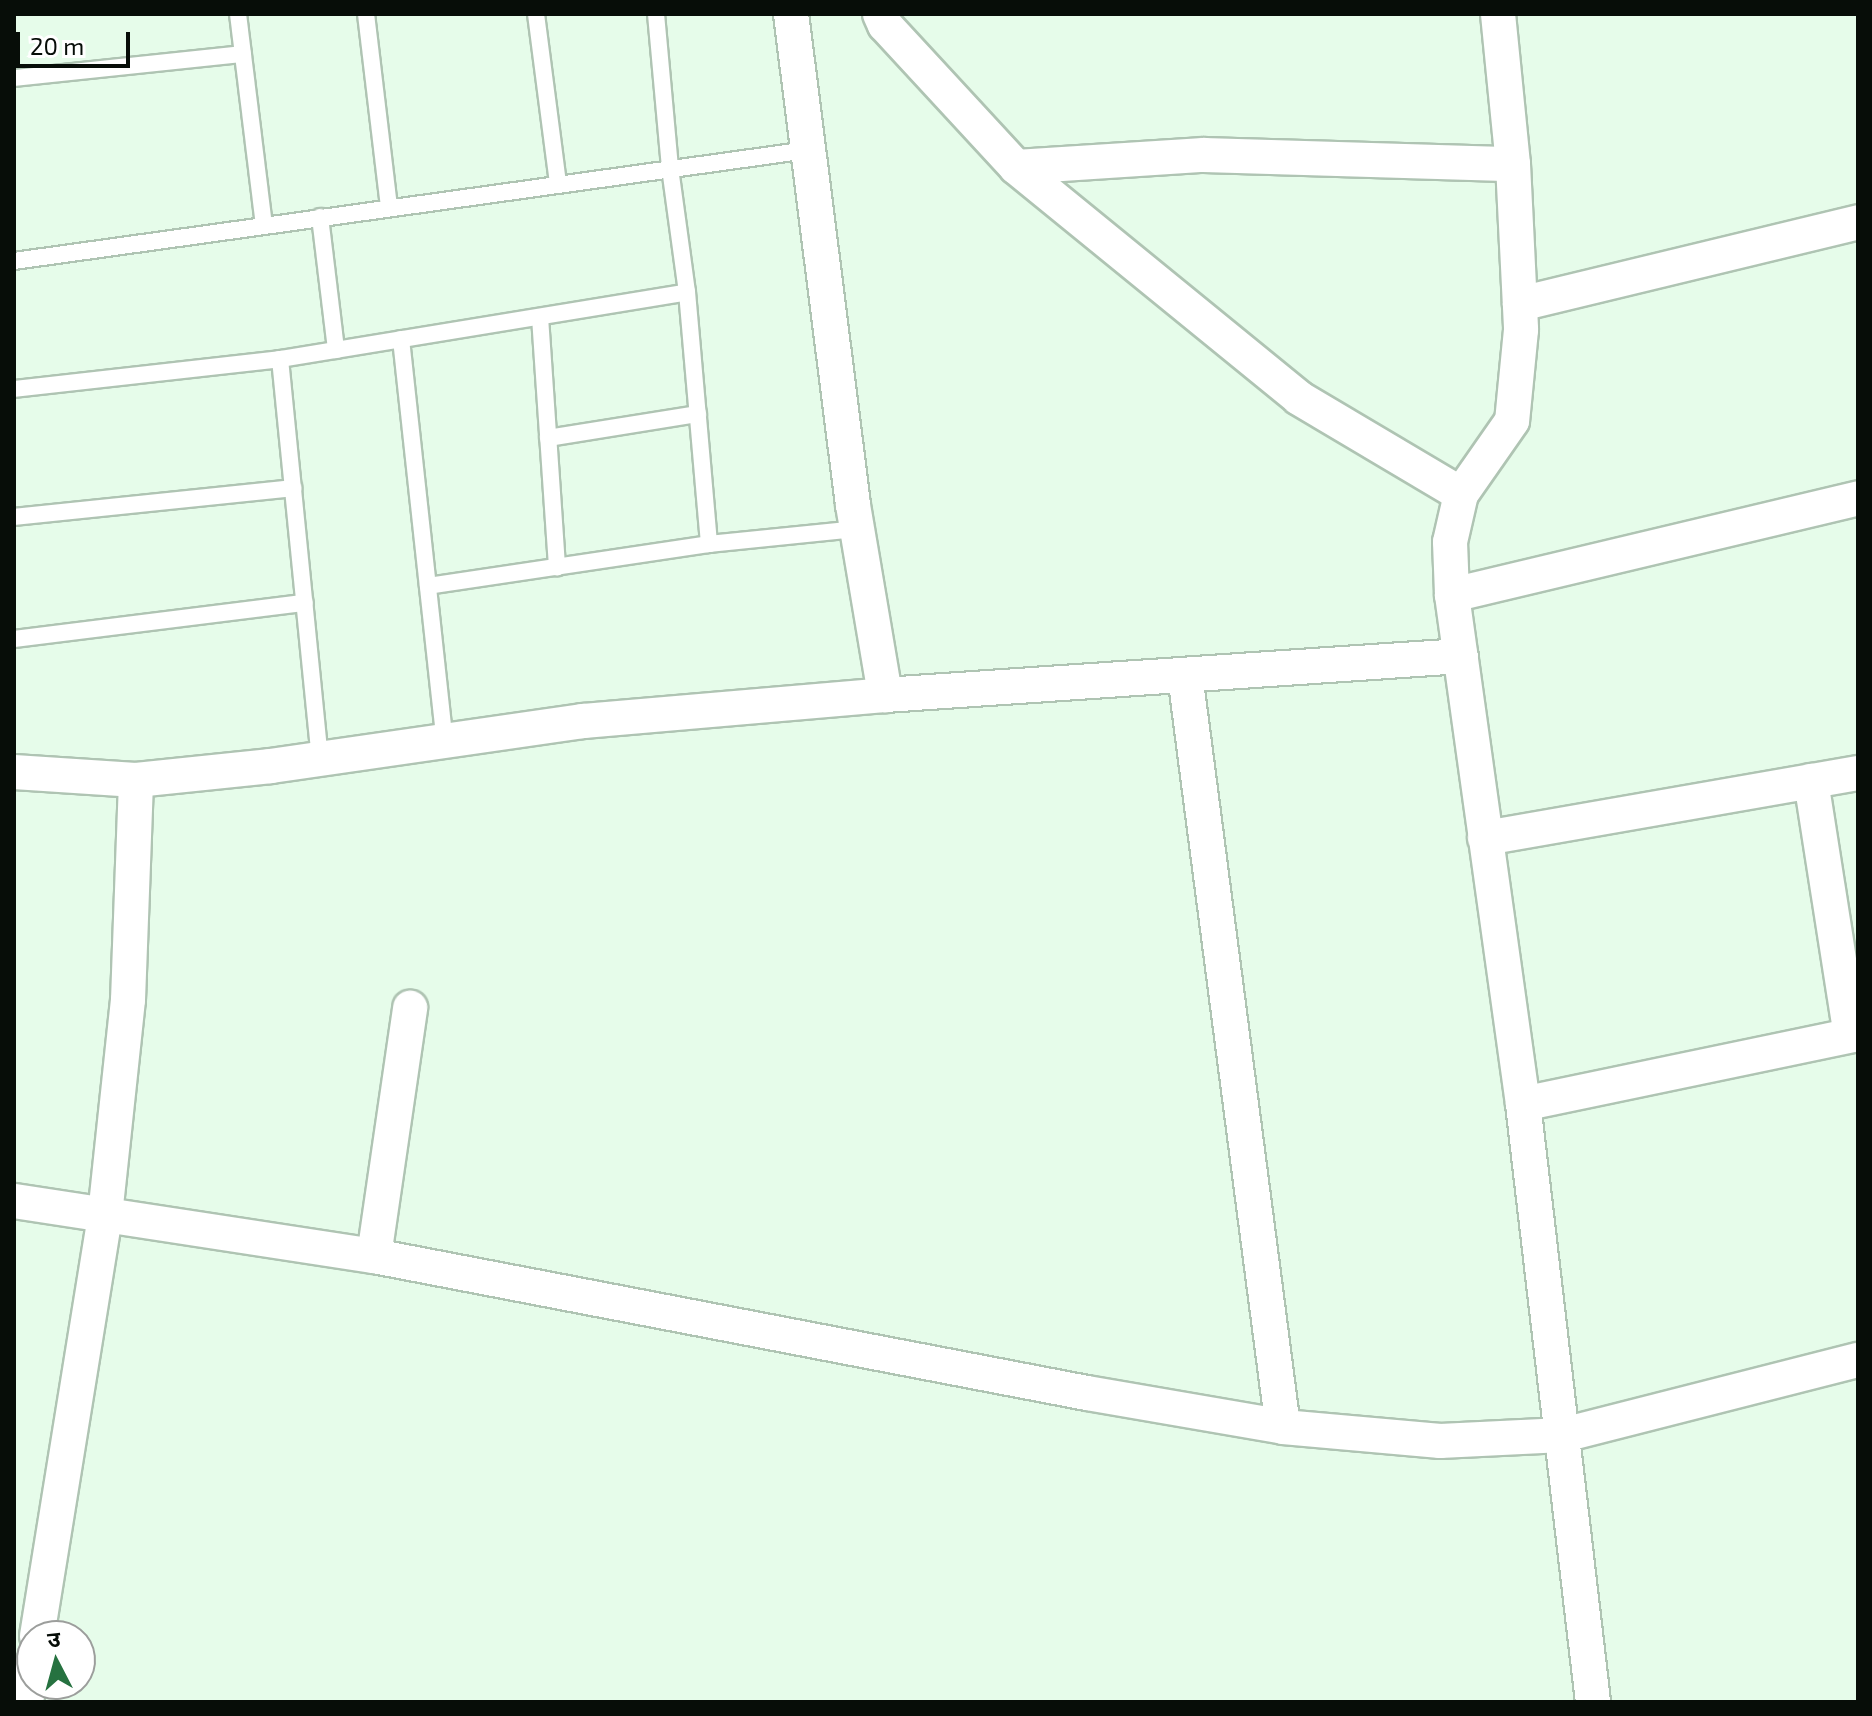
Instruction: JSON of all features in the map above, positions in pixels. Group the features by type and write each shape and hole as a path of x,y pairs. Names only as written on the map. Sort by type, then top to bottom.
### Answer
{"street":[{"path":"791,14 857,529 885,695"},
{"path":"880,14 885,25 1016,167 1299,398 1461,494"},
{"path":"1498,14 1513,164 1521,330 1512,421 1461,494 1450,542 1452,595 1523,1104 1593,1702"},
{"path":"1016,167 1204,155 1513,164"},
{"path":"1520,304 1858,222"},
{"path":"1452,595 1858,498"},
{"path":"14,772 136,780 320,759 583,721 885,695 1461,656"},
{"path":"1185,675 1283,1427"},
{"path":"1485,838 1858,773"},
{"path":"40,1620 105,1215 128,1000 136,780"},
{"path":"1523,1104 1855,1035 1811,781"},
{"path":"374,1256 410,1008"},
{"path":"14,1201 374,1256 1071,1391 1283,1427 1440,1441 1563,1435 1858,1360"}],"lane":[{"path":"238,14 264,225"},
{"path":"366,14 389,207"},
{"path":"536,14 558,184"},
{"path":"656,14 670,168 687,292 709,544"},
{"path":"14,78 243,54"},
{"path":"14,261 808,150"},
{"path":"320,217 336,350"},
{"path":"14,389 280,359 687,292"},
{"path":"540,317 557,567"},
{"path":"401,339 445,741"},
{"path":"280,359 320,759"},
{"path":"548,438 698,414"},
{"path":"14,517 293,488"},
{"path":"428,586 709,544 857,529"},
{"path":"14,639 305,603"}]}
